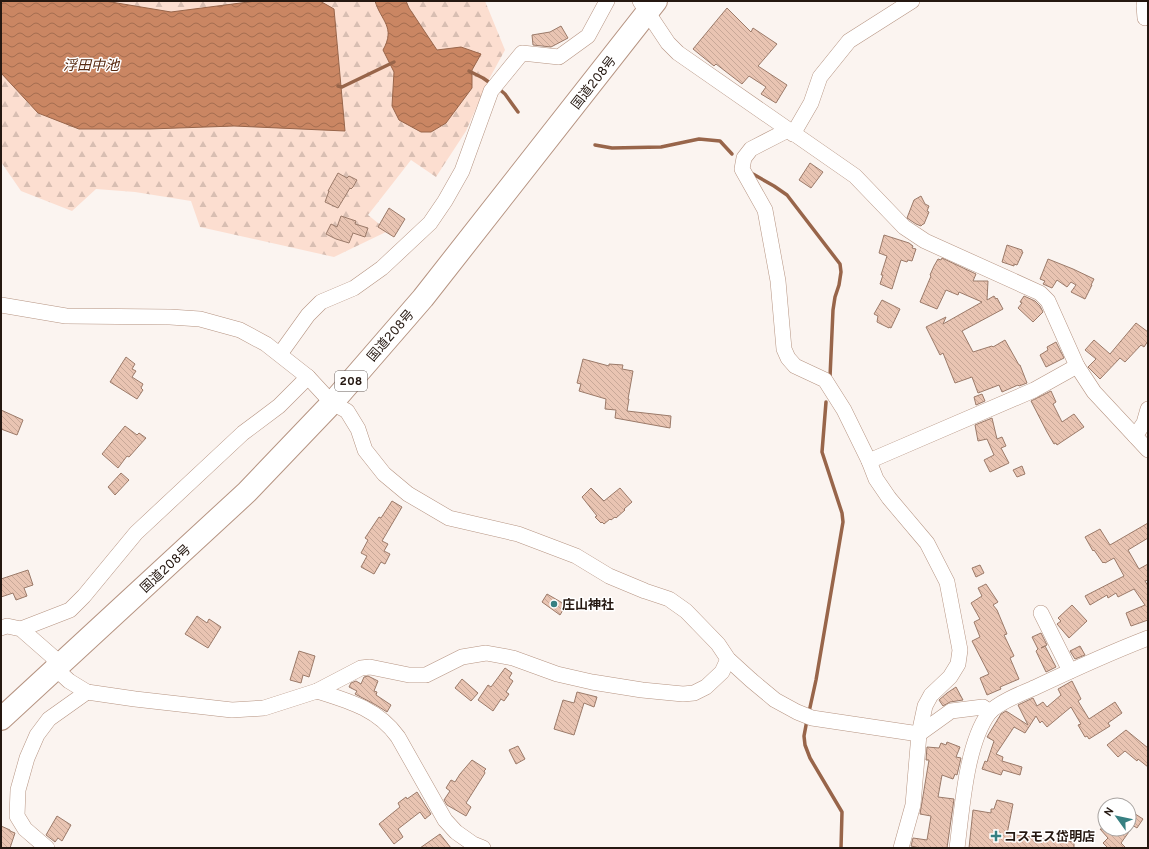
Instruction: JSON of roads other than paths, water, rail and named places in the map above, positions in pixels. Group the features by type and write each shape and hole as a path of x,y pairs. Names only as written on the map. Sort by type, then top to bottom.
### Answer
{"highway":[{"name":"国道208号","path":"1,719 247,492 332,403 423,298 648,5"}],"street":[{"path":"280,354 308,315 321,302 354,288 382,268 430,223 445,201 462,171 495,86 522,53 558,57 588,36 607,1"},
{"path":"901,848 913,805 919,734 925,706 931,695 950,677 958,664 960,650 947,582 927,544 889,498 876,479 869,461 844,410 825,380 795,366 788,358 784,349 778,281 764,210 742,169 744,158 751,149 790,132 811,103 820,77 849,42 912,1"},
{"path":"1145,1 1145,18"},
{"path":"648,5 668,43 678,53 855,176 904,227 925,241 1040,293 1048,300 1077,366 1094,392 1148,450"},
{"path":"1,305 66,316 170,317 200,319 240,330 266,344 280,354 308,377 332,403 347,411 358,429 366,450 384,474 408,494 449,518 518,534 576,556 609,576 669,599 686,611 718,644 728,659 775,700 807,716 919,734 951,711 983,707 990,712"},
{"path":"869,461 1034,390 1077,366"},
{"path":"21,629 70,610 84,596 136,533 243,433 284,401 308,377"},
{"path":"1135,436 1144,423 1148,409"},
{"path":"1041,613 1070,671"},
{"path":"1,628 7,626 21,629 53,657 56,669 69,681 87,692 232,710 264,708 317,691 361,668 370,667 409,675 426,675 462,657 486,653 513,658 557,674 592,682 642,690 683,694 694,693 706,687 722,672 728,659"},
{"path":"957,848 970,756 979,733 990,712 1009,699 1148,638"},
{"path":"317,691 355,704 375,714 390,726 398,737 445,820 456,832 473,844 483,848"},
{"path":"47,848 25,828 17,816 18,790 27,758 37,735 49,720 87,692"}],"water":[{"name":"浮田中池","path":"1,1 105,1 171,12 256,1 320,1 334,9 345,131 234,126 150,129 79,129 38,113 1,73"},
{"path":"375,1 406,1 409,8 437,50 461,47 481,54 472,70 472,88 446,123 431,132 421,132 399,120 392,106 394,72 383,50 387,42 388,30"}],"waterway":[{"path":"338,86 342,87 394,62"},
{"path":"469,71 493,85"},
{"path":"498,88 505,94 518,112"},
{"path":"595,145 612,148 661,147 699,139 720,141 732,154"},
{"path":"753,174 787,195 840,264 841,272 833,310 830,377"},
{"path":"809,712 816,680 843,522 842,513 822,452 826,402"},
{"path":"807,720 804,736 805,745 810,758 842,812 841,848"}],"place":[{"name":"庄山神社","path":"554,604"},
{"name":"コスモス岱明店","path":"996,836"}]}
